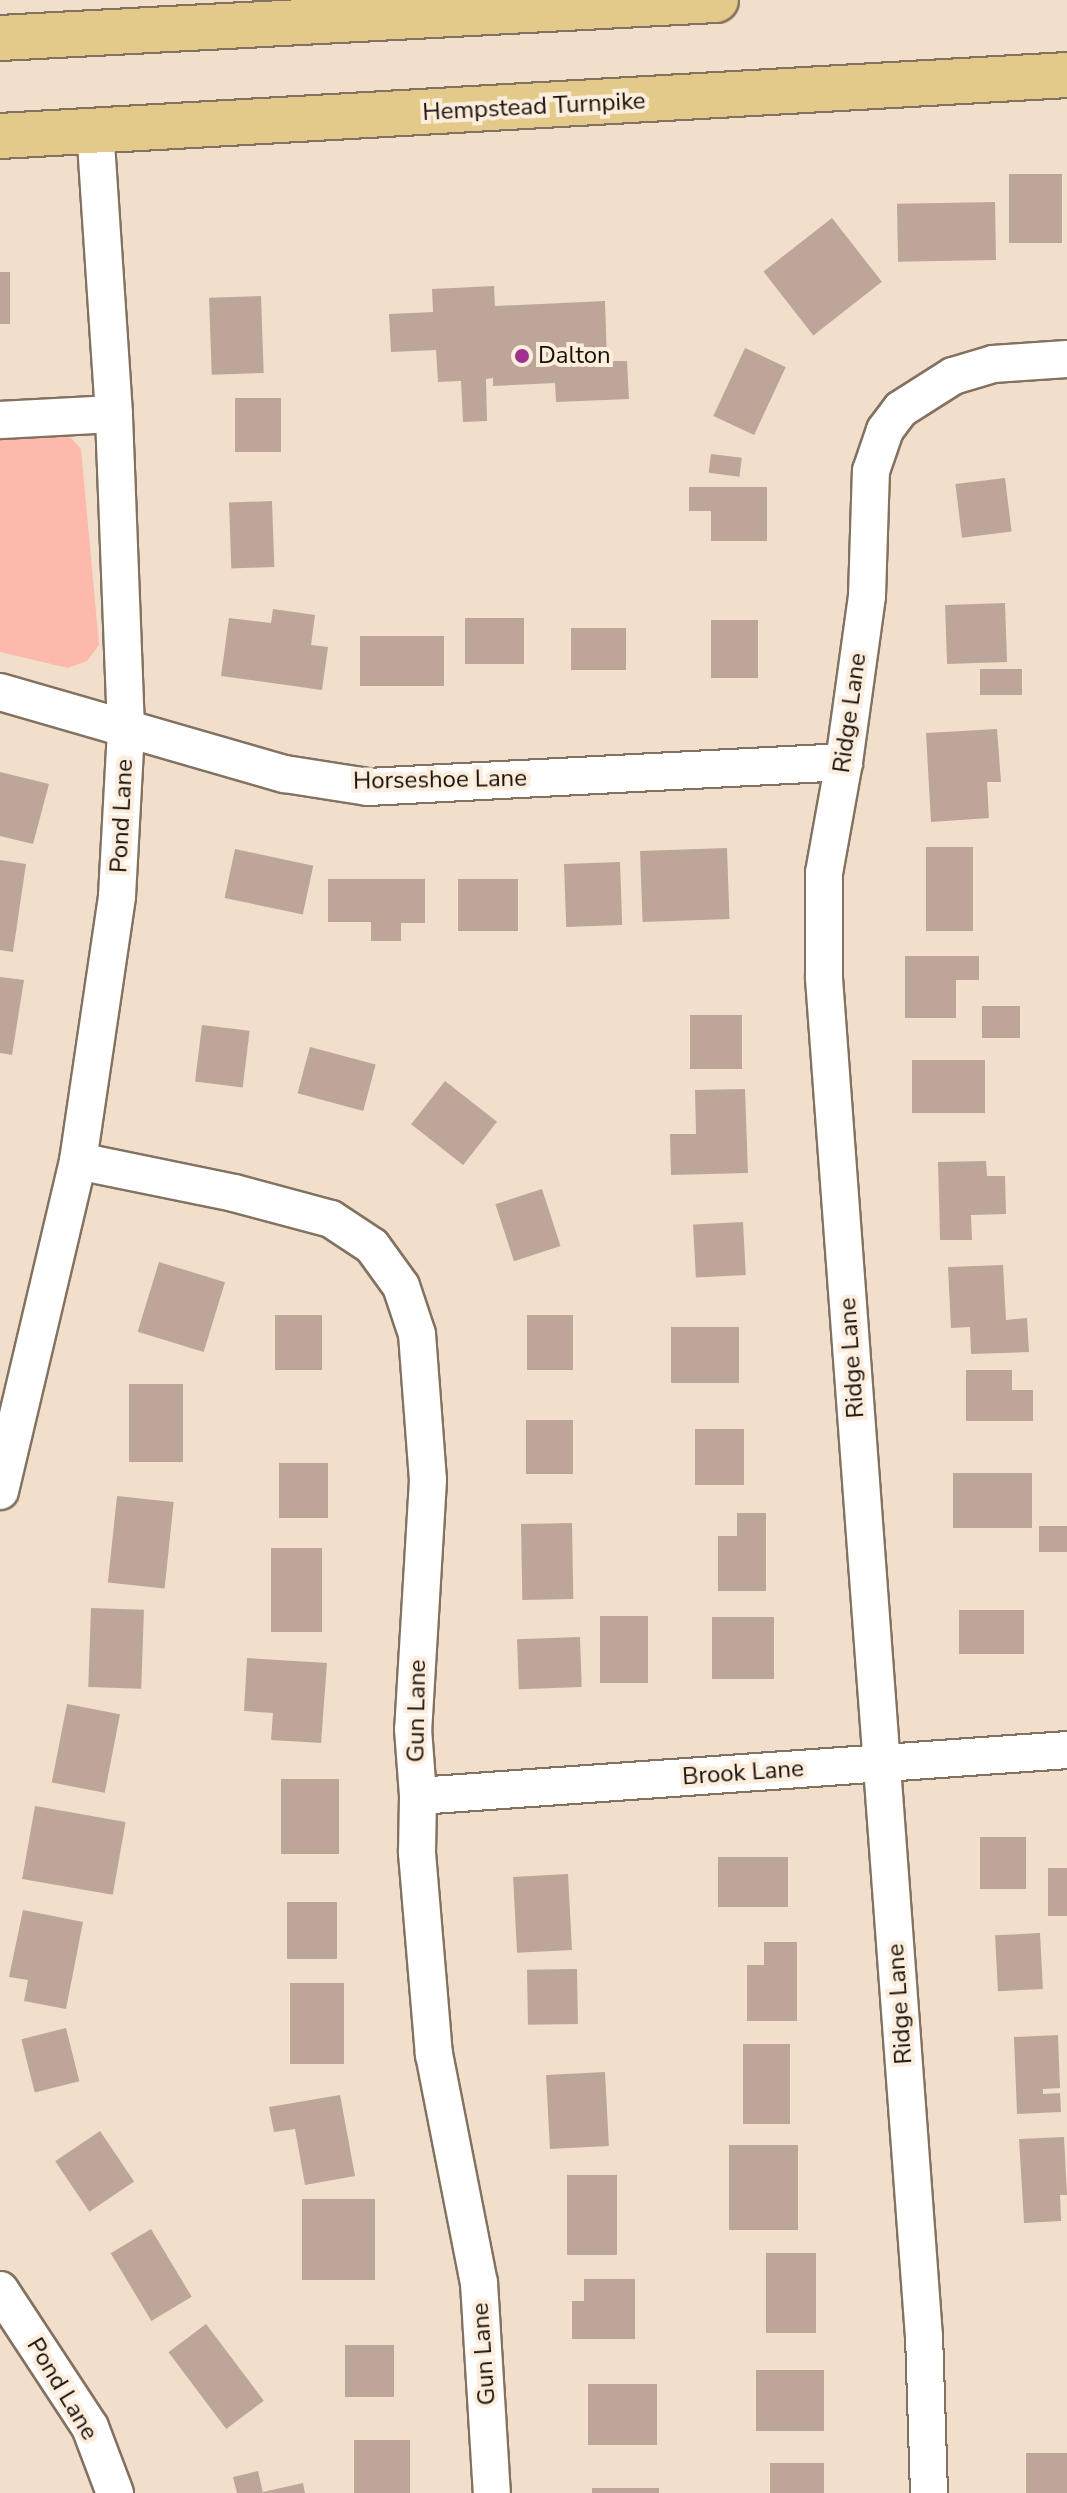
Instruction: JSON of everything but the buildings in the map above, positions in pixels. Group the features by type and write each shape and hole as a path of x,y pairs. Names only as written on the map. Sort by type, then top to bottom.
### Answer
{"main road":[{"path":"0,38 716,0"},
{"name":"Hempstead Turnpike","path":"0,136 1067,75"}],"street":[{"name":"Pond Lane","path":"0,1491 78,1161 117,896 126,729 114,414 95,131"},
{"name":"Ridge Lane","path":"929,2493 924,2337 824,977 824,873 844,762 867,596 871,471 885,430 901,409 953,376 993,364 1067,359"},
{"path":"0,420 114,414"},
{"name":"Horseshoe Lane","path":"0,692 285,774 368,787 844,762"},
{"name":"Gun Lane","path":"78,1161 234,1193 331,1219 372,1246 401,1286 417,1334 428,1480 413,1729 418,1796 417,1853 434,2054 479,2283 492,2493"},
{"name":"Brook Lane","path":"418,1796 1067,1750"},
{"name":"Pond Lane","path":"0,2290 90,2427 115,2493"}],"shaded area":[{"path":"59,435 71,438 81,449 99,645 87,661 68,668 0,652 0,439"}],"place":[{"name":"Dalton","path":"522,356"}]}
